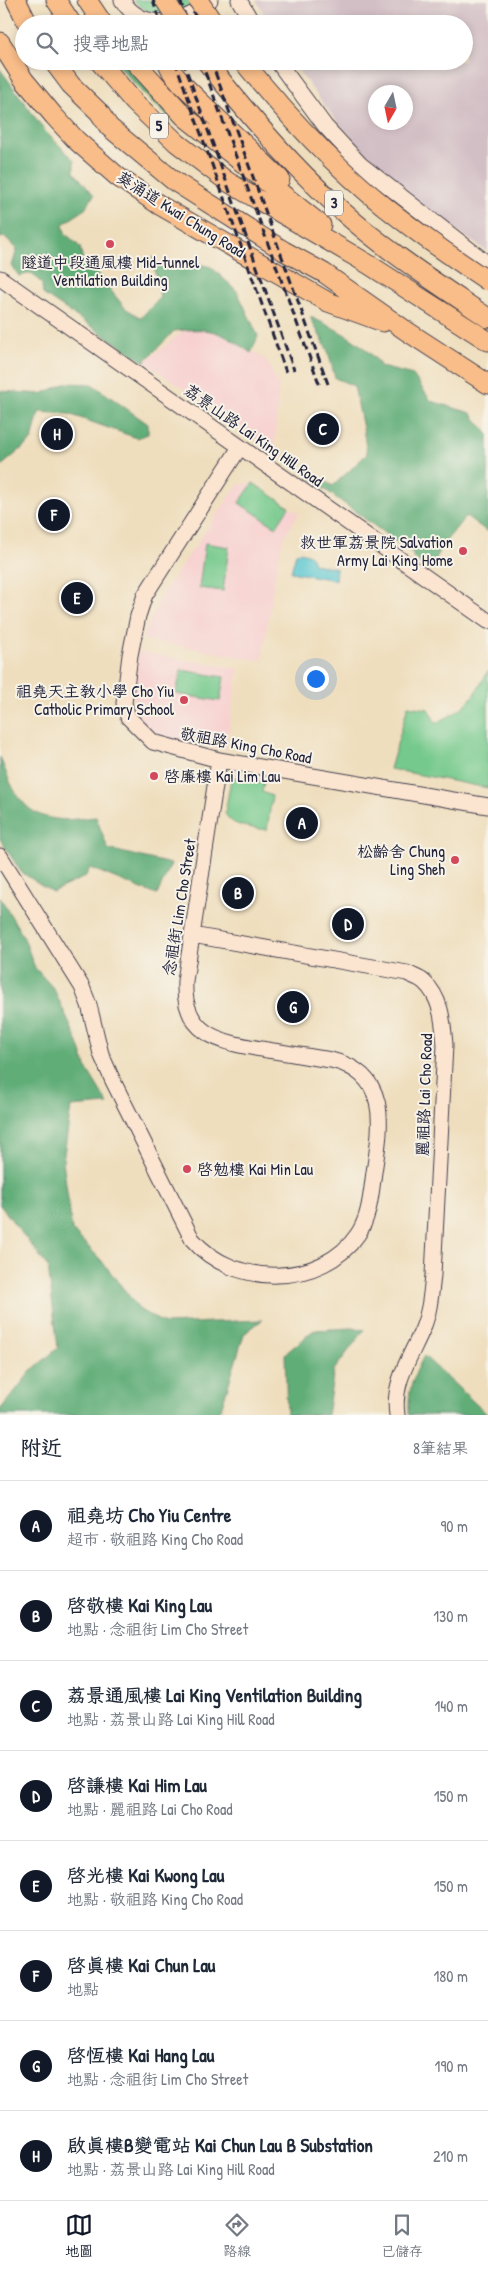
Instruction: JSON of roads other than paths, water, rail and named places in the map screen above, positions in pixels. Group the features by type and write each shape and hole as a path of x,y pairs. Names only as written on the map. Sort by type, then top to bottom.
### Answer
{"highway":[{"path":"16,0 24,15"},
{"path":"56,0 66,15"},
{"path":"87,0 97,15"},
{"path":"165,0 172,15"},
{"name":"葵涌道 Kwai Chung Road","path":"0,42 15,66"},
{"name":"葵涌道 Kwai Chung Road","path":"18,70 54,116 77,141 118,177 161,206 328,302 405,330"},
{"name":"葵涌道 Kwai Chung Road","path":"60,70 71,85 99,112 109,127 174,181 284,251 324,273 405,330 488,384"},
{"name":"5","path":"107,70 134,102 177,143 228,182 368,264 488,341"},
{"path":"142,70 185,117 349,247"},
{"path":"171,70 183,84 368,264"},
{"name":"3","path":"213,70 261,128 341,210 384,246 488,318"},
{"name":"3","path":"252,70 313,141 362,188 406,224 488,281"}],"street":[{"path":"122,0 138,15"},
{"path":"190,15 199,6 210,0"},
{"path":"239,0 248,15"},
{"path":"250,70 304,137 347,183 433,250 488,289"},
{"path":"284,70 325,126 361,165 488,264"},
{"name":"荔景山路 Lai King Hill Road","path":"0,278 488,621"},
{"name":"敬祖路 King Cho Road","path":"240,447 145,595 136,627 124,697 128,717 153,742 219,760 488,806"},
{"name":"念祖街 Lim Cho Street","path":"0,856 80,983 89,1005 98,1042 109,1074 192,1239 213,1259 246,1272 263,1275 283,1275 313,1268 331,1259 345,1248 358,1234 367,1216 380,1130 380,1112 376,1097 364,1078 351,1068 338,1062 226,1043 204,1032 190,1013 185,998 185,980 219,760"},
{"name":"麗祖路 Lai Cho Road","path":"192,935 407,973 424,982 436,997 442,1016 445,1045 433,1275 430,1305 424,1327 401,1374 396,1396 397,1415"}],"water":[{"path":"300,552 310,555 314,564 336,568 335,580 291,572 296,553"}],"railway":[{"path":"153,0 158,15"},
{"path":"161,0 167,15"},
{"path":"180,0 185,15"},
{"path":"190,0 194,15"},
{"path":"178,70 286,372"},
{"path":"186,70 294,370"},
{"path":"204,70 320,386"},
{"path":"214,70 328,384"}],"place":[{"name":"隧道中段通風樓 Mid-tunnel Ventilation Building","path":"110,244"},
{"name":"荔景通風樓 Lai King Ventilation Building","path":"323,429"},
{"name":"啟真樓B變電站 Kai Chun Lau B Substation","path":"57,434"},
{"name":"啓真樓 Kai Chun Lau","path":"54,515"},
{"name":"救世軍荔景院 Salvation Army Lai King Home","path":"463,551"},
{"name":"啓光樓 Kai Kwong Lau","path":"77,598"},
{"name":"祖堯天主教小學 Cho Yiu Catholic Primary School","path":"184,700"},
{"name":"啓廉樓 Kai Lim Lau","path":"154,776"},
{"name":"祖堯坊 Cho Yiu Centre","path":"302,823"},
{"name":"松齡舍 Chung Ling Sheh","path":"455,860"},
{"name":"啓敬樓 Kai King Lau","path":"238,893"},
{"name":"啓謙樓 Kai Him Lau","path":"348,924"},
{"name":"啓恆樓 Kai Hang Lau","path":"293,1007"},
{"name":"啓勉樓 Kai Min Lau","path":"187,1169"}]}
